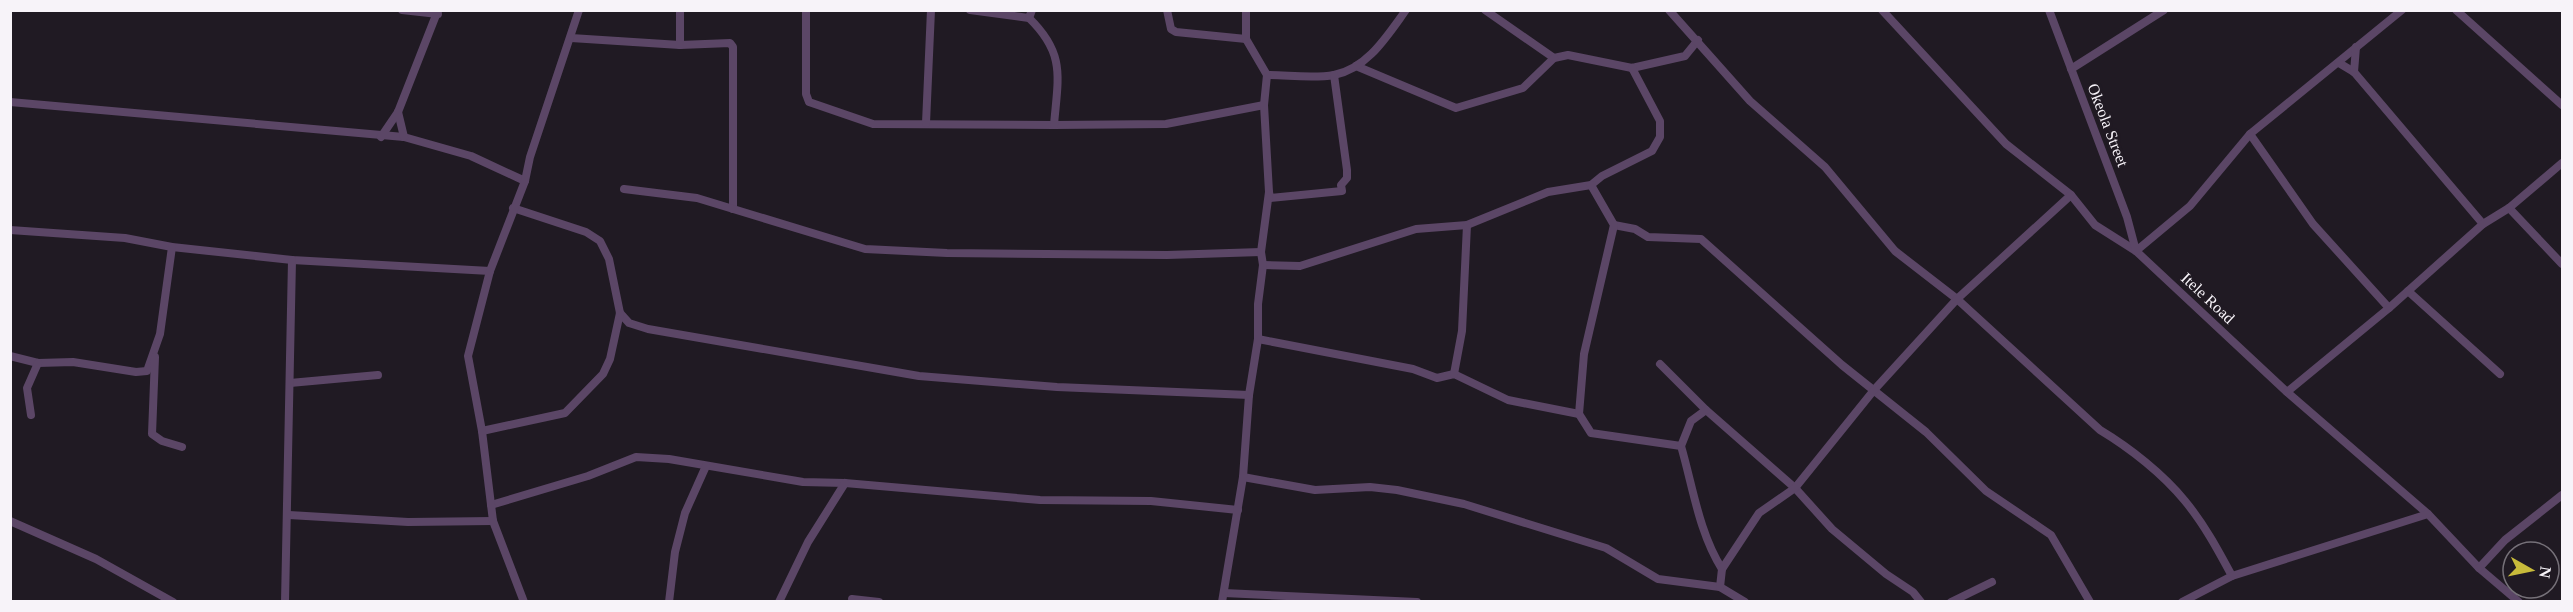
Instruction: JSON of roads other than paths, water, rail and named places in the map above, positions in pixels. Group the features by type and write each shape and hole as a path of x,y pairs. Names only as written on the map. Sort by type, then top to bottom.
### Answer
{"street":[{"path":"381,137 398,112 438,12 402,10"},
{"path":"524,602 493,521 482,431 468,356 490,271 525,181 530,157 579,10"},
{"path":"680,10 680,45"},
{"path":"806,10 806,94 809,102 873,124 1166,124 1264,105"},
{"path":"926,123 931,10"},
{"path":"970,10 1030,14 1048,37 1050,50 1059,65 1054,125"},
{"path":"1167,10 1170,29 1176,32 1246,39"},
{"path":"1246,10 1246,39 1267,75 1264,105 1269,198 1342,191 1341,185 1347,178 1347,170 1334,75"},
{"path":"1267,75 1334,75 1356,66 1378,49 1406,10"},
{"path":"1485,10 1554,58"},
{"path":"1669,10 1750,101 1825,167 1894,251 1957,299 2100,430 2124,444 2184,500 2206,530 2232,576"},
{"name":"Itele Road","path":"1882,10 2006,144 2071,195 2096,225 2136,251 2287,392 2428,514 2478,568 2519,602"},
{"name":"Okeola Street","path":"2049,10 2127,217 2136,251"},
{"path":"2071,69 2164,10"},
{"path":"2136,251 2190,206 2250,134 2402,10"},
{"path":"2456,10 2562,105"},
{"path":"571,38 680,45 730,43 733,47 734,208"},
{"path":"1356,66 1456,108 1523,88 1554,58 1568,55 1632,68 1685,56 1698,40"},
{"path":"2354,72 2356,47"},
{"path":"2338,63 2354,72 2483,224"},
{"path":"1263,265 1300,266 1416,229 1467,225 1548,192 1591,185 1602,176 1652,151 1660,137 1660,121 1632,68"},
{"path":"10,102 381,137 404,137 471,156 525,181"},
{"path":"398,112 404,137"},
{"path":"2250,134 2313,224 2389,308"},
{"path":"2287,392 2389,308 2483,224 2510,208 2562,163"},
{"path":"1591,185 1614,225 1584,354 1579,414 1591,433 1681,446"},
{"path":"624,189 697,198 865,249 947,253 1167,255 1261,252"},
{"path":"1269,192 1261,252 1263,265 1258,304 1258,339 1249,395 1243,477 1223,597 1418,602"},
{"path":"1720,587 1722,569 1759,513 1795,488 1874,390 1957,299 2071,195"},
{"path":"482,431 565,413 603,374 610,359 620,313 609,259 600,241 586,232 513,208"},
{"path":"2510,208 2562,264"},
{"path":"1454,374 1461,331 1467,225"},
{"path":"1614,225 1635,229 1648,237 1701,239 1874,390 1926,432 1986,491 2051,535 2090,602"},
{"path":"10,230 125,238 172,247 292,260 490,271"},
{"path":"172,247 156,347 152,434 162,441 182,447"},
{"path":"285,602 292,260"},
{"path":"2408,291 2500,374"},
{"path":"620,313 629,323 648,329 919,376 1057,387 1249,395"},
{"path":"1258,339 1413,369 1437,378 1454,374 1508,400 1579,414"},
{"path":"10,356 38,363 73,362 136,372 147,371 156,347"},
{"path":"31,415 27,388 38,363"},
{"path":"1660,364 1706,410 1795,488 1832,529 1886,574 1913,592 1921,602"},
{"path":"290,383 378,375"},
{"path":"1706,410 1691,421 1681,446 1705,535 1712,554 1722,569"},
{"path":"491,505 588,476 636,457 669,459 803,482 845,483 1040,500 1151,501 1238,510"},
{"path":"669,602 675,552 685,513 706,466"},
{"path":"1243,477 1315,490 1370,487 1397,490 1464,504 1606,548 1658,579 1720,587 1744,602"},
{"path":"779,602 808,542 845,483"},
{"path":"2478,568 2505,540 2562,495"},
{"path":"2182,602 2232,576 2428,514"},
{"path":"288,515 408,522 493,521"},
{"path":"10,521 96,559 173,602"},
{"path":"1950,602 1992,582"},
{"path":"852,599 879,602"}]}
